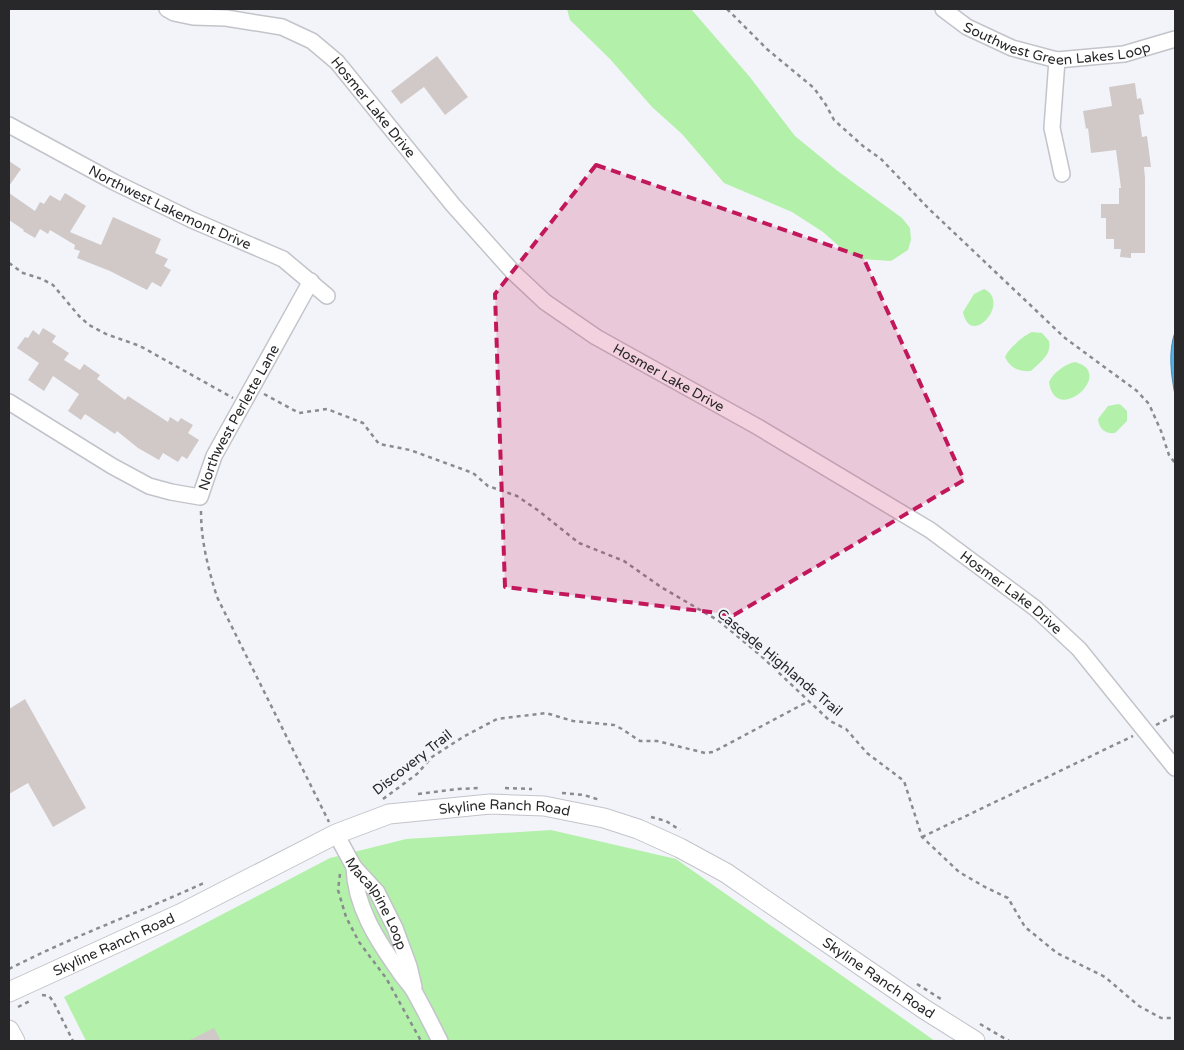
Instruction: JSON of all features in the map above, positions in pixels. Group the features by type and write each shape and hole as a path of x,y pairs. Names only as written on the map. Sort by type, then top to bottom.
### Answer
{"street":[{"name":"Hosmer Lake Drive","path":"167,9 193,17 226,18 282,27 312,41 337,62 453,205 513,272 545,302 596,337 758,427 930,530 1035,608 1080,649 1175,768"},
{"name":"Southwest Green Lakes Loop","path":"943,9 967,27 1012,48 1057,60 1124,54 1175,39"},
{"path":"1057,60 1052,128 1062,174"},
{"name":"Northwest Lakemont Drive","path":"9,125 157,203 283,260 327,296"},
{"name":"Northwest Perlette Lane","path":"9,402 112,466 149,486 200,497 214,456 311,281"},
{"name":"Skyline Ranch Road","path":"12,1008 182,913 336,834 389,814 490,804 544,806 604,818 638,829 680,848 726,873 924,1009 975,1041"},
{"path":"336,834 354,866"},
{"name":"Macalpine Loop","path":"354,866 377,892 395,928 409,966 414,991"},
{"name":"Macalpine Loop","path":"354,866 354,880 358,898 372,931 414,991 440,1041"},
{"path":"12,1008 15,1041"}],"path":[{"path":"727,9 768,50 814,88 834,120 863,146 882,158 929,209 1065,338 1137,391 1149,404 1169,455 1175,463"},
{"path":"9,263 23,273 53,285 89,325 106,334 140,346 243,403"},
{"name":"Cascade Highlands Trail","path":"251,387 299,413 327,408 363,423 379,444 410,450 473,473 488,486 517,496 579,543 624,561 661,587 719,621 760,655 830,721 846,728 866,753 904,781 922,837 939,855 959,872 1008,898 1025,927 1058,953 1105,977 1139,1006 1161,1018 1175,1018"},
{"path":"200,497 201,532 206,561 217,598 336,834"},
{"name":"Discovery Trail","path":"379,801 417,774 432,757 470,732 497,719 546,713 573,721 614,725 640,741 657,741 705,753 713,752 809,702"},
{"path":"922,837 1175,715"},
{"path":"9,969 50,948 208,881"},
{"path":"41,995 49,996 72,1041"},
{"path":"12,1008 33,999"}],"highlighted area":[{"path":"596,165 863,257 964,480 734,615 505,587 495,294"}],"green space":[{"path":"567,9 691,9 749,76 795,136 839,172 902,218 910,228 911,240 908,250 891,261 861,259 841,248 823,232 792,212 724,183 682,134 652,107 610,59 570,20"},
{"path":"984,289 991,295 994,303 992,312 987,319 973,326 967,322 963,312 974,294"},
{"path":"1032,332 1042,333 1049,341 1047,354 1031,371 1023,371 1012,367 1005,357 1009,350"},
{"path":"1075,362 1086,368 1090,376 1087,385 1080,393 1071,398 1062,399 1054,395 1049,382 1060,369"},
{"path":"1118,404 1127,411 1127,421 1115,433 1105,432 1101,428 1098,419 1108,406"},
{"path":"551,830 676,859 935,1041 86,1041 64,997 330,858 406,839"}],"water":[{"path":"1175,332 1175,395 1171,371 1171,355"}],"building":[{"path":"437,56 468,97 445,115 424,87 401,104 391,91"},
{"path":"1135,83 1137,99 1141,98 1144,114 1139,115 1142,137 1147,136 1151,167 1144,167 1145,253 1131,253 1131,258 1120,257 1121,249 1114,249 1114,239 1106,239 1106,218 1101,218 1101,204 1119,204 1119,188 1121,188 1116,150 1091,153 1088,128 1086,129 1083,111 1112,106 1109,87"},
{"path":"9,161 21,169 9,186"},
{"path":"9,193 35,211 40,202 44,204 50,195 60,201 65,193 86,206 70,232 101,245 113,217 161,239 155,253 168,259 164,266 171,270 161,287 152,282 147,290 110,271 77,258 80,251 74,249 75,245 50,230 48,234 40,229 35,238 9,220"},
{"path":"43,328 56,336 52,342 69,353 64,360 80,370 84,364 100,375 97,379 125,400 128,396 168,422 170,417 178,422 181,418 193,425 188,433 199,440 187,459 182,456 178,462 163,453 159,460 138,448 117,431 115,434 85,414 81,420 68,411 79,394 53,376 44,391 28,380 39,363 17,348 25,337 28,338 33,330 39,335"},
{"path":"25,699 86,808 53,827 28,783 9,794 9,709"},
{"path":"214,1028 221,1041 188,1041"}]}
